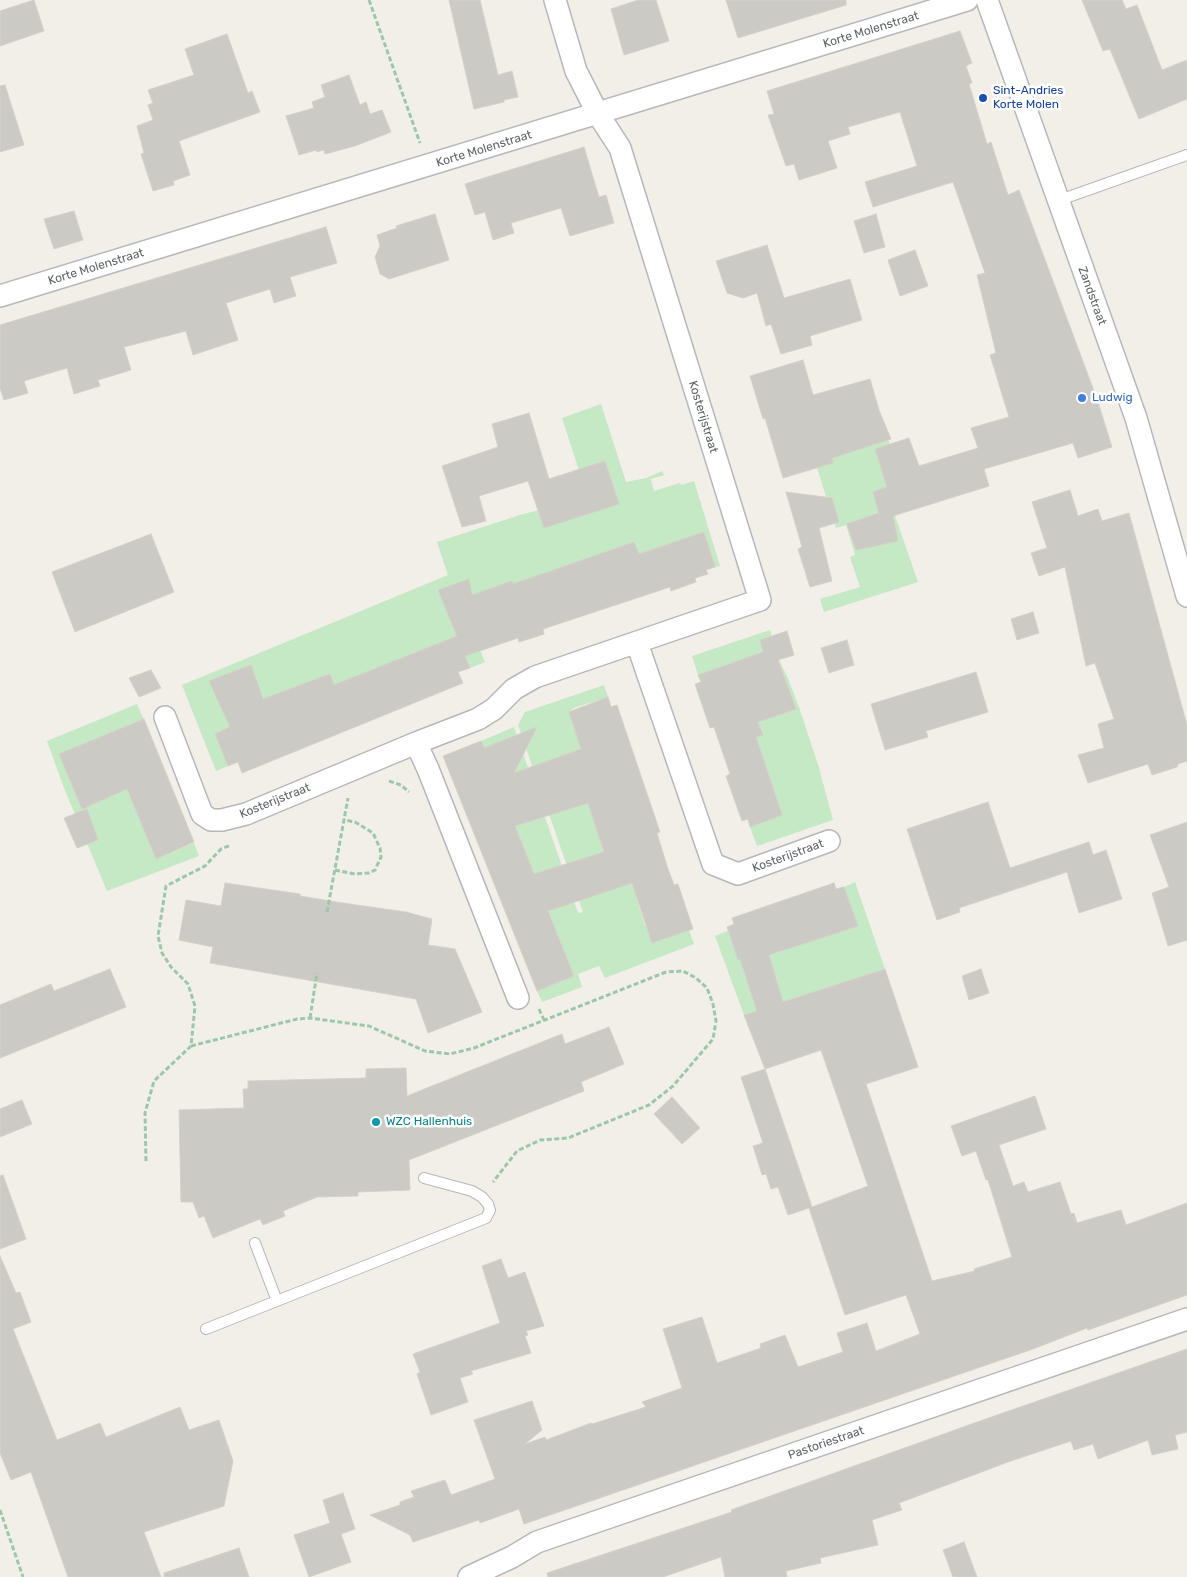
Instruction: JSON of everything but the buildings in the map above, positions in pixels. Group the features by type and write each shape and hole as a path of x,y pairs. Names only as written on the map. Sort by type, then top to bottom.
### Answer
{"street":[{"path":"555,0 576,71 598,114"},
{"name":"Korte Molenstraat","path":"0,296 967,0"},
{"name":"Zandstraat","path":"987,0 1057,201 1136,418 1186,587"},
{"name":"Kosterijstraat","path":"164,717 202,814 211,820 222,820 246,814 478,719 494,709 514,690 535,677 637,644 760,600 620,148 598,114"},
{"name":"Kosterijstraat","path":"637,644 713,864 738,874 829,841"},
{"path":"416,743 432,778 518,998"},
{"name":"Pastoriestraat","path":"469,1577 512,1557 537,1542 1187,1319"}],"lane":[{"path":"1057,201 1187,155"},
{"path":"206,1329 486,1218 490,1210 482,1197 472,1191 424,1178"},
{"path":"255,1244 277,1301"}],"path":[{"path":"370,0 428,166"},
{"path":"327,912 348,798"},
{"path":"335,870 355,874 369,873 375,870 380,863 380,848 373,833 355,822 344,820"},
{"path":"191,1046 195,1006 188,984 171,967 162,953 158,936 166,886 205,866 221,849"},
{"path":"146,1160 145,1113 154,1081 191,1046 297,1019 310,1018 369,1026 425,1051 450,1054 474,1048 666,972 683,971 696,978 707,988 713,1004 716,1021 713,1039 673,1086 649,1105 568,1138 540,1140 517,1151 482,1197"},
{"path":"310,1018 317,973"},
{"path":"0,1510 23,1577"}],"green space":[{"path":"601,404 626,482 646,478 662,471 664,475 651,479 654,491 694,481 720,566 715,567 704,533 639,554 634,542 605,552 609,564 573,563 544,573 546,582 516,593 512,581 479,648 485,662 470,668 457,636 334,686 329,674 305,697 215,734 228,766 216,771 182,685 448,575 437,542 523,514 588,498 562,418"},
{"path":"880,412 897,469 893,510 918,582 824,612 820,599 860,587 850,557 855,555 846,525 836,528 830,510 835,509 832,498 826,497 817,467 833,462 826,435 812,435 774,447 770,437 847,414 849,421"},
{"path":"770,630 779,660 800,710 819,768 833,820 757,846 750,827 782,815 756,737 763,734 758,722 751,725 742,660 698,675 692,656"},
{"path":"604,685 608,697 574,708 569,712 609,832 599,837 606,860 658,843 667,866 631,879 645,926 647,925 652,943 689,930 694,944 605,978 599,966 578,974 582,987 542,1002 537,991 574,976 481,741 514,727 578,913 583,912 518,725 525,712"},
{"path":"137,704 144,720 118,767 156,859 194,843 199,856 107,891 64,788 47,741"},
{"path":"855,882 885,969 744,1015 715,936 728,931 738,959 753,955 755,960 783,951 856,920 844,887"}],"place":[{"name":"Sint-Andries Korte Molen","path":"983,98"},
{"name":"Ludwig","path":"1082,398"},
{"name":"WZC Hallenhuis","path":"376,1122"}]}
